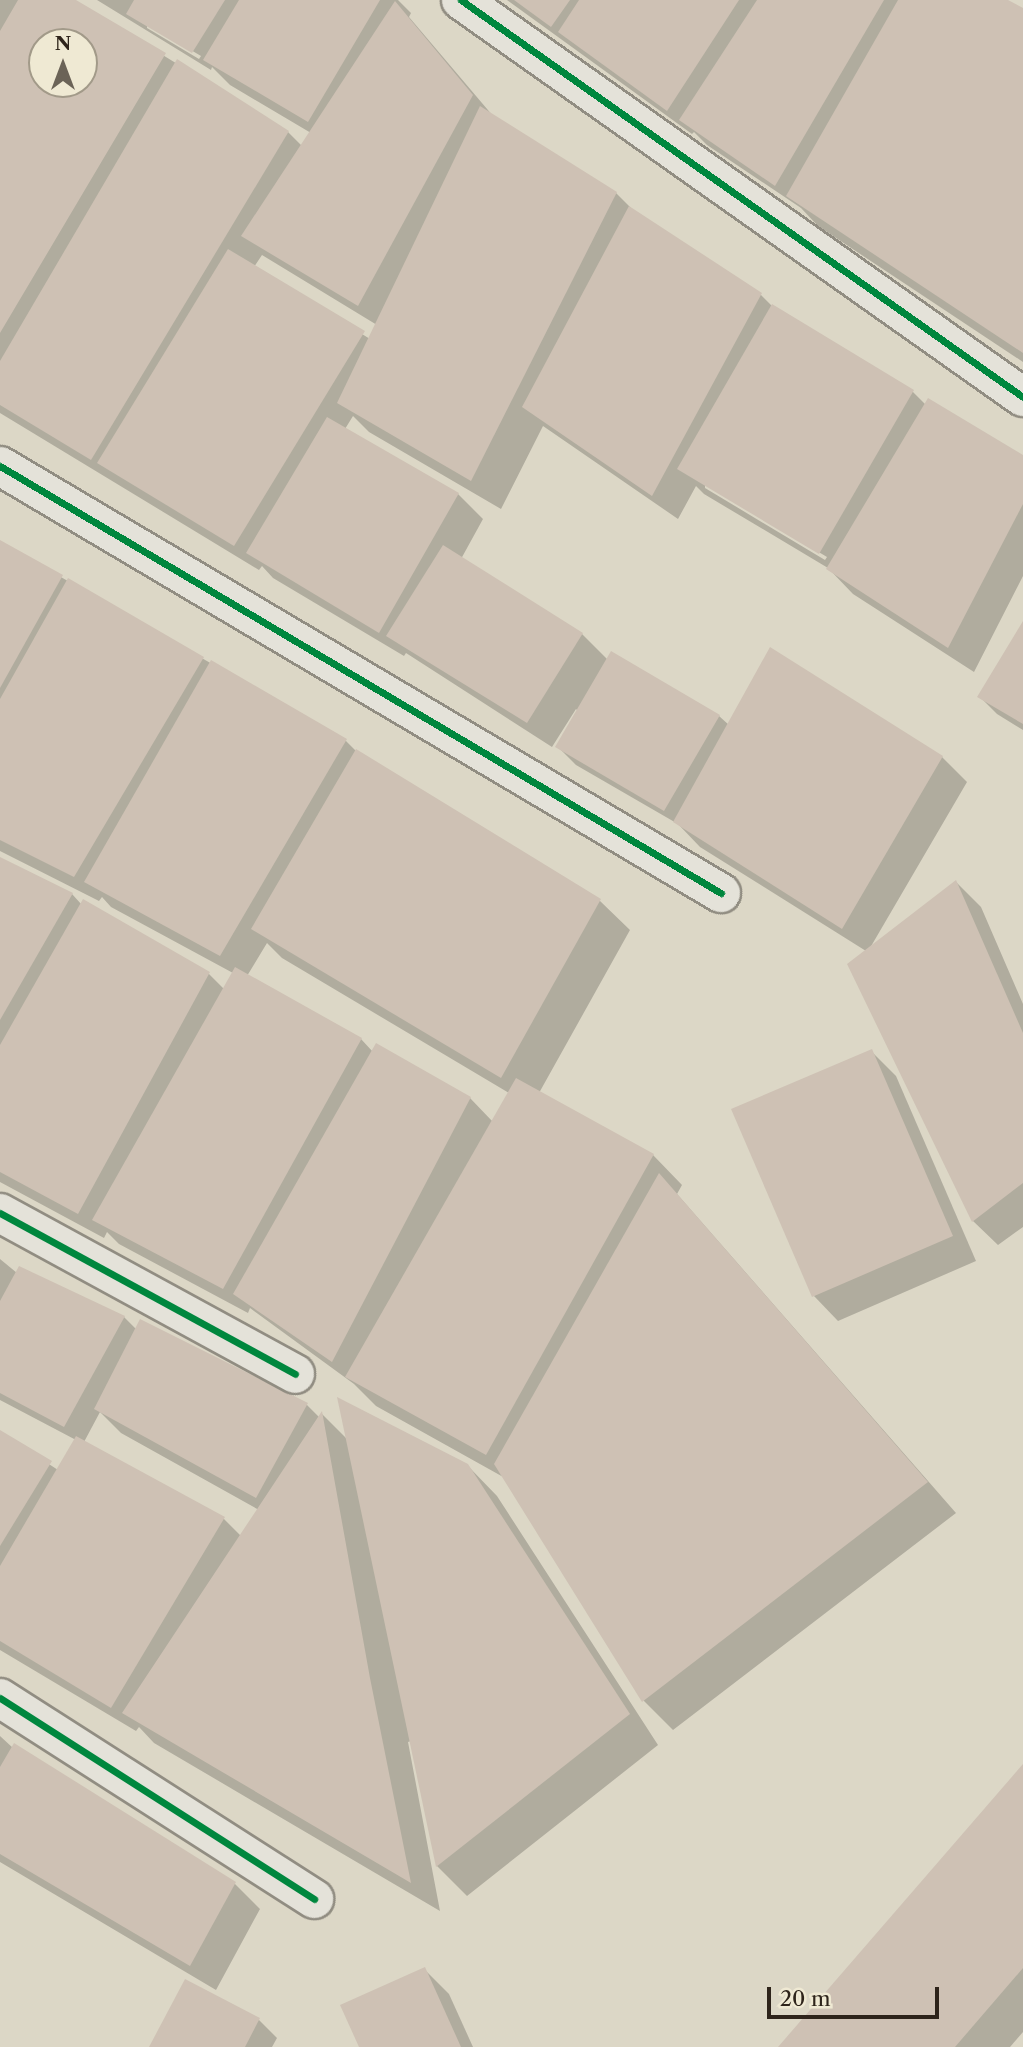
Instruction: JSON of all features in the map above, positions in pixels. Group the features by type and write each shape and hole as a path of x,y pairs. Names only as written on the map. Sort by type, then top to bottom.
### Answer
{"street":[{"path":"461,0 1023,397"},
{"path":"0,466 721,893"},
{"path":"0,1213 295,1374"},
{"path":"0,1698 314,1899"}],"building":[{"path":"18,0 76,0 166,53 0,333 0,31"},
{"path":"134,0 225,0 192,53 126,14"},
{"path":"239,0 380,0 308,122 203,60"},
{"path":"514,0 570,0 551,27"},
{"path":"579,0 739,0 667,111 558,32"},
{"path":"757,0 884,0 775,186 679,120"},
{"path":"898,0 1008,0 1023,8 1023,353 786,196"},
{"path":"395,1 473,95 358,306 241,236"},
{"path":"177,59 289,131 91,460 0,405 0,361"},
{"path":"480,106 617,192 471,481 337,403"},
{"path":"629,206 762,293 652,496 522,407"},
{"path":"228,249 365,331 234,546 97,463"},
{"path":"772,304 914,390 819,554 677,469"},
{"path":"928,398 1023,455 1023,504 948,648 826,569"},
{"path":"327,417 459,493 379,633 246,553"},
{"path":"0,540 63,575 0,688"},
{"path":"443,545 583,633 527,723 386,636"},
{"path":"68,578 204,657 74,877 0,840 0,699"},
{"path":"1023,621 1023,724 977,697"},
{"path":"770,647 943,756 842,929 673,822"},
{"path":"611,651 720,715 664,811 555,747"},
{"path":"211,660 347,739 220,956 84,882"},
{"path":"356,749 601,899 501,1078 251,929"},
{"path":"0,857 73,893 0,1020"},
{"path":"956,880 1023,1033 1023,1183 972,1222 847,964"},
{"path":"83,899 210,972 78,1214 0,1172 0,1045"},
{"path":"235,967 362,1038 223,1289 92,1220"},
{"path":"376,1043 471,1097 332,1362 233,1294"},
{"path":"872,1049 953,1236 812,1297 731,1109"},
{"path":"516,1078 654,1154 486,1455 345,1377"},
{"path":"659,1173 928,1482 642,1702 494,1464"},
{"path":"19,1266 125,1316 64,1427 0,1393 0,1301"},
{"path":"140,1319 308,1403 256,1498 94,1409"},
{"path":"337,1397 468,1464 630,1714 436,1867"},
{"path":"322,1411 370,1678 411,1883 122,1713"},
{"path":"0,1430 52,1461 0,1546"},
{"path":"76,1436 225,1517 111,1708 0,1641 0,1566"},
{"path":"14,1743 236,1882 190,1966 0,1854 0,1767"},
{"path":"1023,1764 1023,1968 955,2047 778,2047"},
{"path":"425,1967 461,2047 359,2047 340,2005"},
{"path":"185,1979 260,2018 245,2047 149,2047"}],"cycle path":[{"path":"461,0 1023,397"},
{"path":"0,466 721,893"},
{"path":"0,1213 295,1374"},
{"path":"0,1698 314,1899"}]}
